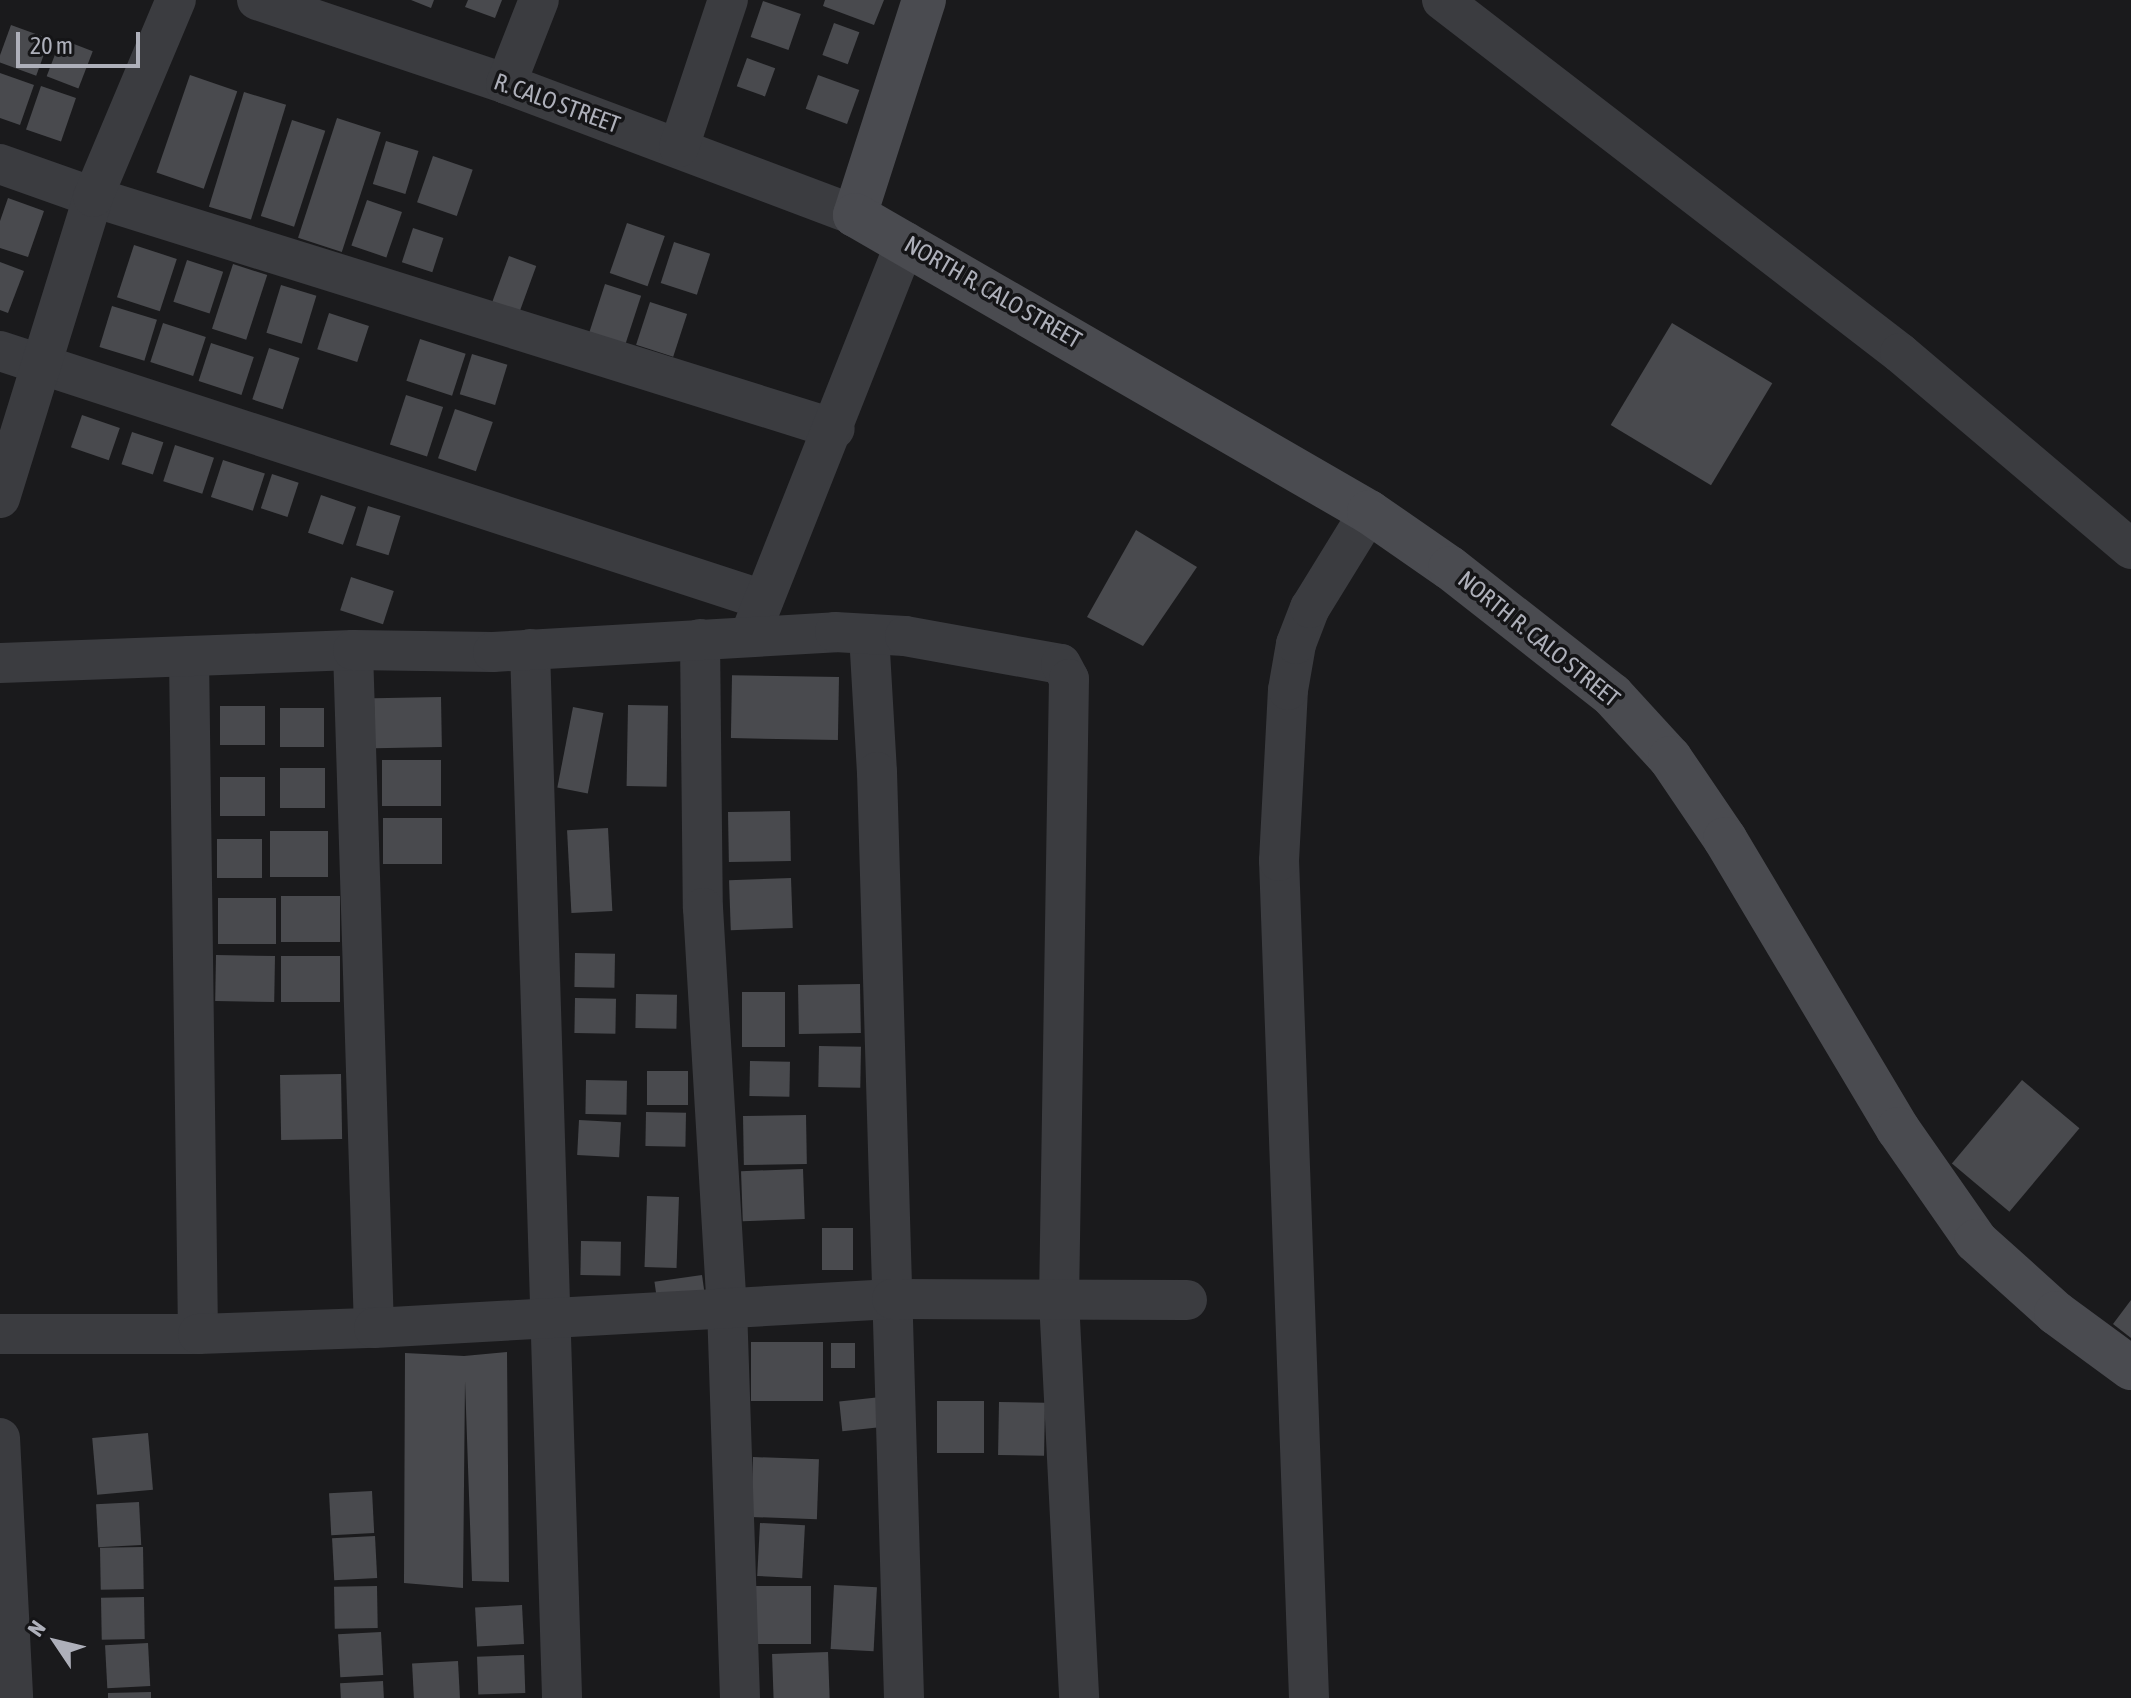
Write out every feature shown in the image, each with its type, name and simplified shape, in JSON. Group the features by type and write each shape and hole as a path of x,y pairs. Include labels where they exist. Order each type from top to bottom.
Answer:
{"main road":[{"path":"855,215 924,0"},
{"name":"NORTH R. CALO STREET","path":"855,215 1369,512 1450,568 1612,695 1670,758 1725,839 1927,1175 1976,1241 2056,1313 2131,1368"}],"street":[{"path":"0,498 93,197 176,0"},
{"name":"R. CALO STREET","path":"257,0 355,16 506,84 855,215"},
{"path":"506,84 539,0"},
{"path":"679,147 728,0"},
{"path":"1442,0 1900,353 2131,549"},
{"path":"0,164 93,197 835,429"},
{"path":"0,663 353,650 411,653 530,649 700,639 757,618 835,429 906,242"},
{"path":"0,351 757,618 905,636 1061,664 1067,674 1059,1300 1079,1698"},
{"path":"1309,1698 1279,861 1288,690 1296,644 1310,608 1369,512"},
{"path":"869,634 877,772 904,1698"},
{"path":"700,639 703,908 727,1307 740,1698"},
{"path":"530,649 562,1698"},
{"path":"353,650 374,1328"},
{"path":"189,656 198,1334"},
{"path":"0,1334 198,1334 374,1328 892,1299 1187,1300"},
{"path":"0,1438 13,1698"}],"building":[{"path":"411,0 434,0 431,8"},
{"path":"468,0 502,0 495,18 465,7"},
{"path":"825,0 884,0 874,25 823,6"},
{"path":"763,1 801,14 788,50 751,37"},
{"path":"834,23 859,32 848,64 822,55"},
{"path":"11,25 50,39 36,76 0,62"},
{"path":"61,39 93,51 78,89 47,76"},
{"path":"747,58 775,68 765,96 737,86"},
{"path":"0,73 34,85 20,125 0,118"},
{"path":"190,75 237,91 204,189 156,172"},
{"path":"818,75 859,90 847,124 806,109"},
{"path":"41,86 76,98 61,142 26,129"},
{"path":"244,92 286,105 251,220 209,207"},
{"path":"337,118 381,132 342,252 298,238"},
{"path":"292,120 325,131 294,227 261,216"},
{"path":"386,141 419,151 405,194 373,184"},
{"path":"433,156 473,170 457,216 417,202"},
{"path":"8,198 44,211 28,257 0,248 0,221"},
{"path":"367,200 402,212 386,257 351,245"},
{"path":"627,223 665,236 648,286 610,273"},
{"path":"413,228 443,238 432,272 402,262"},
{"path":"674,242 710,254 697,295 661,283"},
{"path":"134,245 177,259 160,311 117,297"},
{"path":"509,256 536,266 519,313 492,303"},
{"path":"187,260 223,272 210,314 173,302"},
{"path":"0,262 24,271 8,313 0,310"},
{"path":"233,264 267,275 246,340 212,329"},
{"path":"605,284 641,296 624,349 588,337"},
{"path":"281,285 316,296 302,344 266,333"},
{"path":"650,302 687,314 673,357 636,345"},
{"path":"112,306 157,320 144,361 99,347"},
{"path":"329,313 369,326 357,362 317,349"},
{"path":"163,323 206,337 193,376 150,362"},
{"path":"1672,323 1772,383 1711,485 1611,425"},
{"path":"420,339 466,354 452,396 406,381"},
{"path":"211,343 254,357 241,395 199,381"},
{"path":"269,348 299,358 283,409 252,399"},
{"path":"472,354 507,365 495,405 460,394"},
{"path":"406,395 443,407 427,457 390,444"},
{"path":"455,409 493,422 476,471 438,458"},
{"path":"82,415 120,428 109,460 71,447"},
{"path":"132,432 163,442 153,475 121,464"},
{"path":"175,445 214,458 202,494 163,481"},
{"path":"223,460 265,474 253,511 211,497"},
{"path":"272,474 299,483 288,517 261,508"},
{"path":"321,495 356,507 343,545 308,533"},
{"path":"368,506 401,516 389,555 356,545"},
{"path":"1136,530 1197,567 1143,646 1087,617"},
{"path":"351,577 394,591 383,624 340,610"},
{"path":"732,675 839,677 838,740 731,738"},
{"path":"441,697 442,747 375,748 374,698"},
{"path":"628,705 668,706 667,787 627,786"},
{"path":"220,706 265,706 265,745 220,745"},
{"path":"573,707 603,713 588,793 557,787"},
{"path":"280,708 324,708 324,747 280,747"},
{"path":"382,760 441,760 441,806 382,806"},
{"path":"280,768 325,768 325,808 280,808"},
{"path":"220,777 265,777 265,816 220,816"},
{"path":"790,811 791,861 729,862 728,812"},
{"path":"383,818 442,818 442,864 383,864"},
{"path":"608,828 612,911 571,913 567,830"},
{"path":"270,831 328,831 328,877 270,877"},
{"path":"217,839 262,839 262,878 217,878"},
{"path":"791,878 793,928 731,930 729,880"},
{"path":"281,896 340,896 340,942 281,942"},
{"path":"218,898 276,898 276,944 218,944"},
{"path":"575,953 615,954 614,988 574,987"},
{"path":"216,955 275,956 274,1002 215,1001"},
{"path":"281,956 340,956 340,1002 281,1002"},
{"path":"860,984 861,1033 799,1034 798,985"},
{"path":"742,992 785,992 785,1047 742,1047"},
{"path":"636,994 677,995 676,1029 635,1028"},
{"path":"575,998 616,999 615,1034 574,1033"},
{"path":"819,1046 861,1047 860,1088 818,1087"},
{"path":"750,1061 790,1062 789,1097 749,1096"},
{"path":"647,1071 688,1071 688,1105 647,1105"},
{"path":"341,1074 342,1139 281,1140 280,1075"},
{"path":"586,1080 627,1081 626,1115 585,1114"},
{"path":"2022,1080 2079,1128 2009,1212 1952,1163"},
{"path":"646,1112 686,1113 685,1147 645,1146"},
{"path":"806,1115 807,1164 744,1165 743,1116"},
{"path":"579,1120 621,1122 619,1157 577,1155"},
{"path":"803,1169 805,1219 743,1221 741,1171"},
{"path":"647,1196 679,1197 677,1268 645,1267"},
{"path":"822,1228 853,1228 853,1270 822,1270"},
{"path":"581,1241 621,1242 620,1276 580,1275"},
{"path":"702,1275 705,1297 658,1303 654,1282"},
{"path":"2131,1300 2131,1338 2113,1324"},
{"path":"751,1342 823,1342 823,1401 751,1401"},
{"path":"831,1343 855,1343 855,1368 831,1368"},
{"path":"507,1352 509,1582 472,1581 465,1381 463,1588 404,1583 405,1353 464,1356"},
{"path":"881,1397 884,1427 842,1431 839,1401"},
{"path":"937,1401 984,1401 984,1453 937,1453"},
{"path":"999,1402 1045,1403 1044,1456 998,1455"},
{"path":"148,1433 153,1490 97,1495 92,1438"},
{"path":"753,1457 819,1459 817,1519 751,1517"},
{"path":"372,1491 374,1533 331,1535 329,1493"},
{"path":"139,1502 141,1545 98,1547 96,1504"},
{"path":"760,1523 805,1525 802,1578 757,1576"},
{"path":"375,1536 377,1578 334,1580 332,1538"},
{"path":"143,1547 144,1589 101,1590 100,1548"},
{"path":"834,1585 877,1587 874,1651 831,1649"},
{"path":"377,1586 378,1628 335,1629 334,1587"},
{"path":"753,1586 811,1586 811,1644 753,1644"},
{"path":"144,1597 145,1639 102,1640 101,1598"},
{"path":"522,1605 524,1644 477,1646 475,1607"},
{"path":"381,1632 383,1675 340,1677 338,1634"},
{"path":"148,1643 150,1686 107,1688 105,1645"},
{"path":"828,1652 830,1698 774,1698 772,1654"},
{"path":"524,1655 525,1693 478,1695 477,1657"},
{"path":"458,1661 460,1698 414,1698 412,1663"},
{"path":"383,1681 384,1698 341,1698 340,1683"},
{"path":"151,1692 151,1698 108,1698 108,1693"}]}
